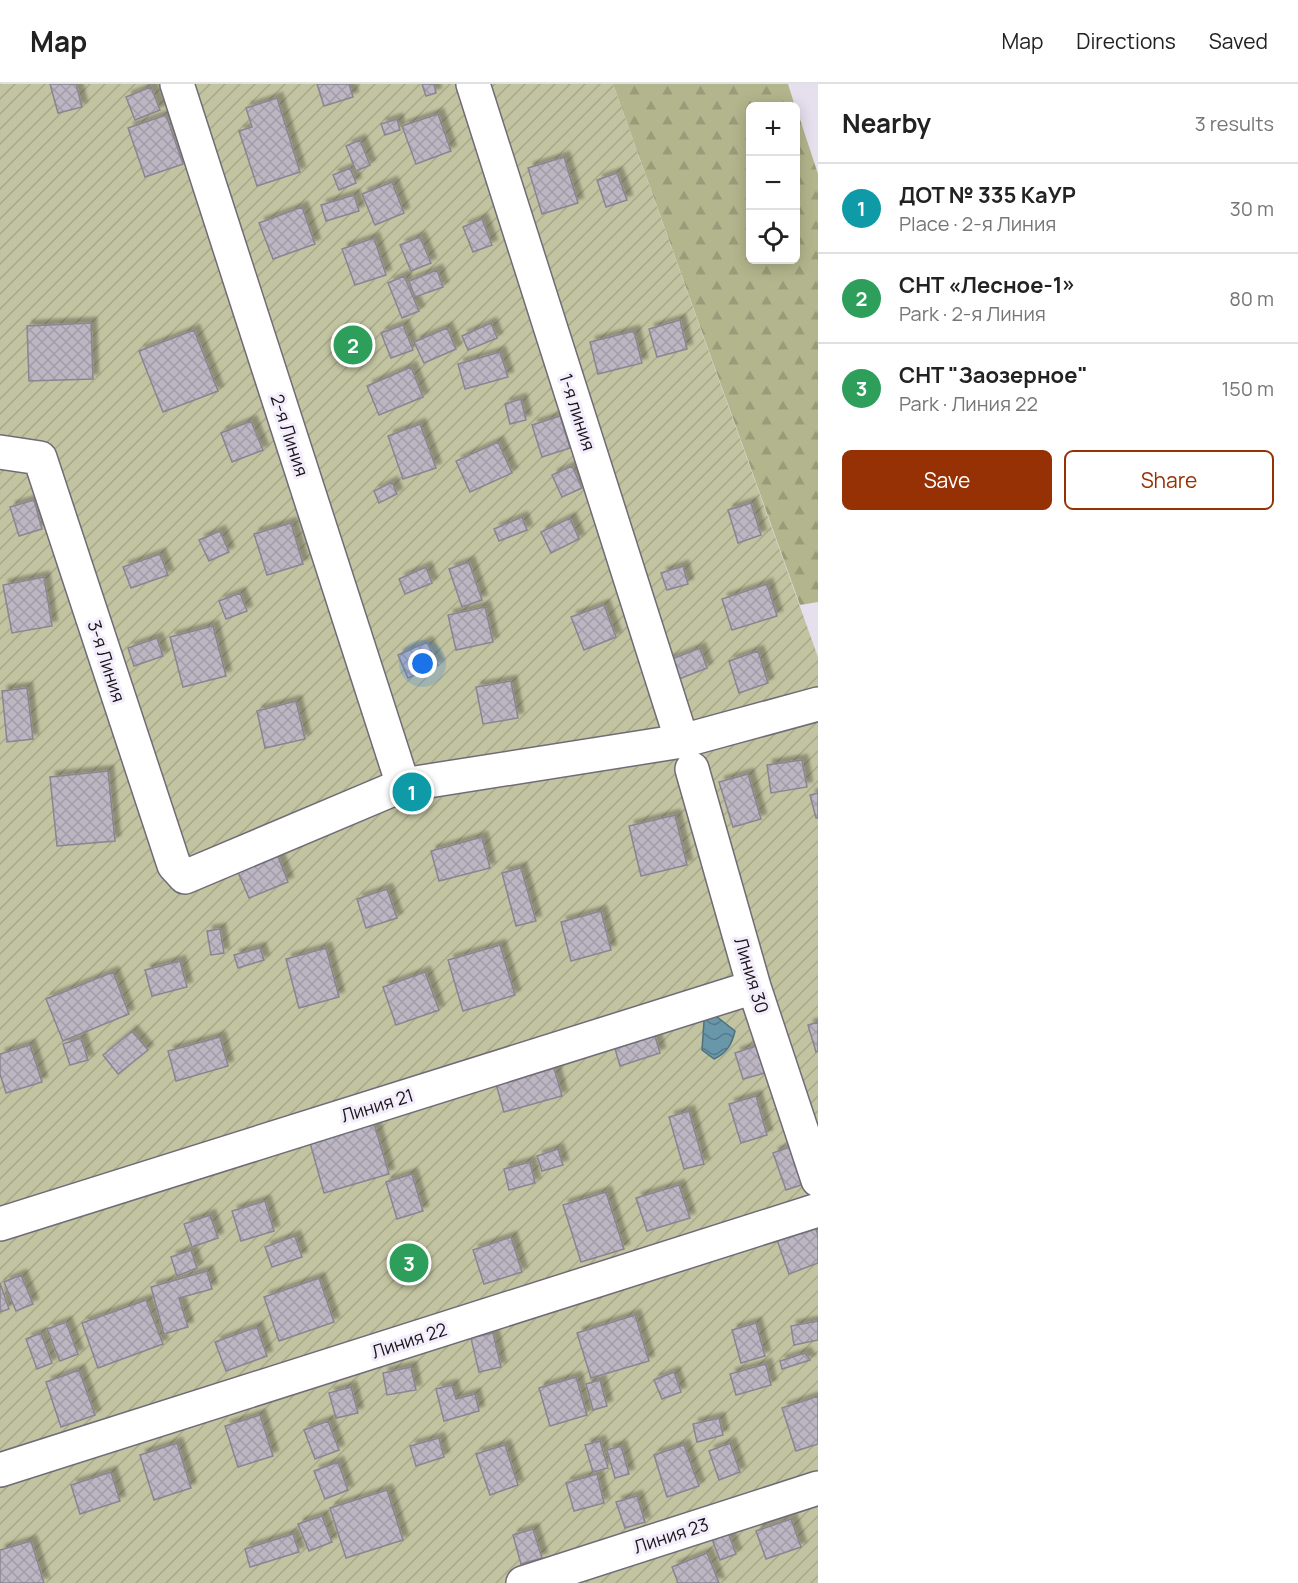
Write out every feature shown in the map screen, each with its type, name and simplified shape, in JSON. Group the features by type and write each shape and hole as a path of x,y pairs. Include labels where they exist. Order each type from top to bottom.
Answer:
{"street":[{"name":"2-я Линия","path":"177,84 403,785"},
{"name":"1-я линия","path":"473,84 687,755"},
{"name":"3-я Линия","path":"0,452 40,458 174,865 184,877 403,785"},
{"path":"403,785 687,755 818,704"},
{"name":"Линия 30","path":"687,755 754,987 818,1180"},
{"name":"Линия 21","path":"0,1224 754,987"},
{"name":"Линия 22","path":"0,1470 818,1210"},
{"name":"Линия 23","path":"523,1583 818,1488"}],"green space":[{"path":"0,84 613,84 818,657 818,1583 0,1583"},
{"path":"613,84 788,84 794,102 746,102 746,264 800,264 800,119 818,174 818,602 800,605"}],"water":[{"path":"712,1013 735,1031 728,1048 714,1059 702,1050 704,1021"}],"building":[{"path":"50,84 76,84 82,107 58,113"},
{"path":"317,84 349,84 353,97 324,106"},
{"path":"422,84 434,84 436,93 426,96"},
{"path":"151,87 160,110 135,120 126,97"},
{"path":"277,98 300,172 257,186 239,131 252,127 246,108"},
{"path":"438,114 451,151 416,164 402,126"},
{"path":"166,115 183,164 145,177 128,128"},
{"path":"397,119 400,130 385,135 381,124"},
{"path":"360,140 370,165 356,171 346,146"},
{"path":"564,157 578,203 542,214 528,168"},
{"path":"350,168 356,183 339,190 333,175"},
{"path":"617,173 627,200 606,207 597,180"},
{"path":"392,182 404,213 375,225 362,194"},
{"path":"354,195 359,211 326,221 321,205"},
{"path":"302,207 315,244 273,259 259,223"},
{"path":"482,219 492,245 473,252 463,227"},
{"path":"420,237 431,263 411,271 400,245"},
{"path":"374,238 386,275 355,285 342,249"},
{"path":"437,270 443,287 415,297 409,281"},
{"path":"404,276 419,311 402,318 388,283"},
{"path":"680,320 687,349 657,357 649,329"},
{"path":"91,323 93,379 29,381 27,326"},
{"path":"491,323 497,338 468,350 462,336"},
{"path":"403,325 413,350 391,358 381,333"},
{"path":"447,328 456,349 424,363 414,342"},
{"path":"194,330 218,391 163,412 139,351"},
{"path":"634,331 642,363 598,374 590,342"},
{"path":"500,352 508,377 465,389 458,364"},
{"path":"411,367 423,397 379,415 367,386"},
{"path":"521,399 526,420 510,424 505,404"},
{"path":"560,416 570,448 542,457 532,425"},
{"path":"251,421 263,450 232,462 221,433"},
{"path":"420,424 436,468 403,479 388,436"},
{"path":"498,442 512,473 470,492 456,461"},
{"path":"572,466 582,488 562,497 552,475"},
{"path":"392,482 397,494 379,503 374,491"},
{"path":"34,500 42,529 19,536 10,507"},
{"path":"751,503 761,535 738,543 728,510"},
{"path":"522,517 527,530 499,541 494,529"},
{"path":"570,518 579,539 551,553 541,532"},
{"path":"291,523 303,564 267,575 254,534"},
{"path":"220,531 229,552 209,561 199,540"},
{"path":"160,554 168,575 131,588 123,567"},
{"path":"469,562 482,600 462,607 449,569"},
{"path":"683,566 688,584 667,590 661,573"},
{"path":"426,567 432,583 405,594 399,579"},
{"path":"44,577 52,626 12,633 3,585"},
{"path":"767,584 777,616 732,630 722,599"},
{"path":"240,593 247,611 226,619 219,601"},
{"path":"604,605 616,637 584,650 571,617"},
{"path":"485,607 493,642 456,650 448,615"},
{"path":"213,626 226,676 183,687 170,637"},
{"path":"157,638 163,656 134,666 128,648"},
{"path":"427,642 438,665 408,678 398,655"},
{"path":"700,648 707,668 674,681 667,661"},
{"path":"758,651 768,683 739,693 729,661"},
{"path":"511,681 518,718 483,724 476,687"},
{"path":"27,688 33,739 7,742 2,691"},
{"path":"296,701 305,739 265,748 257,711"},
{"path":"802,760 807,787 771,793 767,765"},
{"path":"108,771 115,841 57,846 50,777"},
{"path":"748,774 761,819 733,827 719,782"},
{"path":"818,793 818,818 816,818 810,795"},
{"path":"675,815 687,865 641,876 629,826"},
{"path":"482,837 490,868 439,881 431,851"},
{"path":"277,854 288,882 249,898 237,870"},
{"path":"521,868 536,921 516,926 502,873"},
{"path":"387,889 397,918 366,928 357,899"},
{"path":"601,911 611,950 571,961 561,922"},
{"path":"220,929 224,953 211,955 207,931"},
{"path":"500,945 515,995 463,1011 448,960"},
{"path":"260,948 264,960 238,968 234,955"},
{"path":"326,948 339,997 299,1008 286,959"},
{"path":"180,961 187,987 152,996 145,970"},
{"path":"113,972 129,1014 63,1041 46,999"},
{"path":"425,972 439,1010 396,1025 383,987"},
{"path":"818,1022 818,1051 816,1052 808,1025"},
{"path":"652,1026 660,1053 620,1066 612,1038"},
{"path":"132,1031 148,1050 118,1074 103,1055"},
{"path":"220,1037 228,1066 176,1081 168,1051"},
{"path":"81,1038 88,1060 70,1065 63,1044"},
{"path":"30,1045 42,1082 6,1093 0,1074 0,1054"},
{"path":"756,1046 765,1073 743,1079 735,1053"},
{"path":"552,1061 562,1096 504,1112 494,1077"},
{"path":"756,1096 767,1135 741,1143 729,1104"},
{"path":"689,1111 704,1164 684,1169 669,1117"},
{"path":"373,1120 389,1174 324,1193 309,1139"},
{"path":"795,1145 807,1183 786,1190 773,1153"},
{"path":"558,1149 563,1165 542,1171 537,1156"},
{"path":"530,1162 535,1183 509,1190 504,1169"},
{"path":"412,1174 423,1211 397,1219 386,1182"},
{"path":"679,1185 690,1218 647,1231 636,1198"},
{"path":"606,1192 624,1249 581,1262 563,1205"},
{"path":"265,1201 274,1231 241,1241 232,1211"},
{"path":"210,1215 218,1238 192,1247 184,1224"},
{"path":"814,1224 818,1235 818,1263 789,1274 776,1237"},
{"path":"295,1236 302,1257 272,1267 265,1247"},
{"path":"511,1237 522,1272 484,1284 473,1250"},
{"path":"191,1250 197,1268 177,1276 171,1257"},
{"path":"207,1271 212,1289 179,1298 188,1327 164,1334 151,1287"},
{"path":"21,1275 33,1304 16,1311 4,1282"},
{"path":"319,1278 334,1322 279,1341 264,1297"},
{"path":"0,1283 9,1309 0,1312"},
{"path":"146,1300 163,1344 98,1368 82,1323"},
{"path":"635,1315 649,1361 591,1378 577,1333"},
{"path":"818,1321 818,1340 794,1345 791,1326"},
{"path":"66,1322 78,1354 60,1361 47,1329"},
{"path":"756,1323 765,1356 741,1363 732,1330"},
{"path":"257,1327 267,1356 226,1371 215,1342"},
{"path":"41,1333 52,1363 37,1369 26,1339"},
{"path":"493,1333 501,1367 479,1372 471,1338"},
{"path":"805,1353 810,1360 782,1369 780,1361"},
{"path":"766,1364 771,1385 736,1395 730,1374"},
{"path":"411,1367 416,1390 387,1395 383,1373"},
{"path":"79,1370 95,1415 61,1427 46,1382"},
{"path":"674,1372 681,1392 662,1399 654,1380"},
{"path":"576,1377 587,1415 550,1426 539,1388"},
{"path":"600,1380 607,1406 593,1410 586,1384"},
{"path":"452,1385 456,1399 475,1394 479,1411 444,1421 436,1389"},
{"path":"351,1387 358,1413 336,1418 329,1393"},
{"path":"818,1396 818,1444 796,1451 782,1408"},
{"path":"260,1415 273,1456 238,1467 225,1426"},
{"path":"719,1418 723,1435 697,1442 693,1424"},
{"path":"328,1421 339,1450 315,1459 304,1430"},
{"path":"439,1438 444,1457 416,1466 410,1446"},
{"path":"600,1441 608,1468 593,1472 585,1445"},
{"path":"177,1443 191,1488 154,1500 140,1455"},
{"path":"730,1443 740,1472 719,1480 709,1451"},
{"path":"505,1445 518,1485 490,1495 476,1454"},
{"path":"684,1445 699,1486 667,1497 654,1455"},
{"path":"621,1446 629,1474 615,1478 607,1450"},
{"path":"338,1462 348,1490 325,1499 314,1471"},
{"path":"111,1472 120,1501 80,1514 71,1485"},
{"path":"597,1474 604,1503 574,1511 566,1483"},
{"path":"387,1490 403,1540 346,1558 330,1508"},
{"path":"637,1496 645,1522 625,1528 616,1502"},
{"path":"322,1516 332,1542 309,1551 298,1524"},
{"path":"791,1519 801,1547 766,1559 756,1531"},
{"path":"726,1527 736,1554 720,1560 710,1534"},
{"path":"533,1529 542,1558 521,1564 513,1535"},
{"path":"293,1534 299,1552 250,1567 245,1549"},
{"path":"31,1541 44,1583 0,1583 0,1550"},
{"path":"707,1553 719,1583 678,1583 672,1567"}],"place":[{"name":"СНТ «Лесное-1»","path":"353,345"},
{"name":"ДОТ № 335 КаУР","path":"412,792"},
{"name":"СНТ \"Заозерное\"","path":"409,1263"}]}
